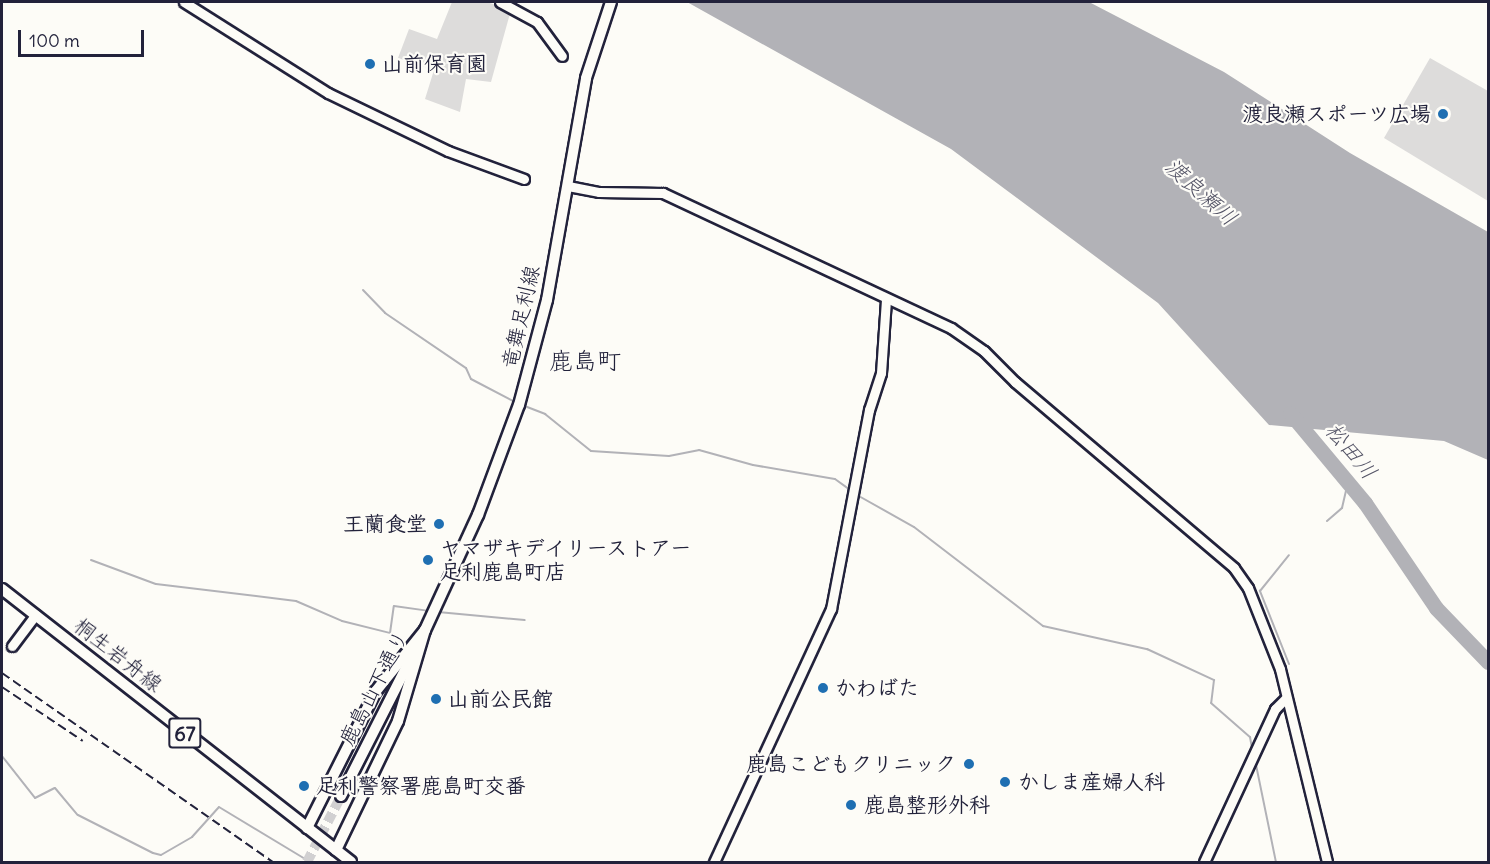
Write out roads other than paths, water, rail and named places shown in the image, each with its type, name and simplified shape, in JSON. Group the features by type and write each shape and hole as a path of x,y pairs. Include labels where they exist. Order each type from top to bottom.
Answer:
{"main road":[{"name":"竜舞足利線","path":"336,850 398,721 425,630 478,515 519,405 547,300 586,78 601,24 611,2"},
{"name":"桐生岩舟線","path":"2,589 351,862"},
{"name":"竜舞足利線","path":"307,828 376,691 425,630"},
{"name":"鹿島山下通り","path":"341,796 425,630"}],"street":[{"path":"184,2 328,93 448,151 524,179"},
{"path":"500,2 537,22 562,56"},
{"path":"568,186 599,192 663,193 951,328 975,344 1234,568 1248,588 1275,652 1327,862"},
{"path":"714,862 831,609 869,410 881,373 886,299"},
{"path":"12,646 35,615"},
{"path":"1204,862 1275,709 1286,698"}],"water":[{"name":"渡良瀬川","path":"687,2 1089,2 1224,72 1350,153 1488,232 1488,460 1444,441 1269,425 1158,303 951,149"}],"waterway":[{"path":"363,290 385,313 466,368 471,379 517,403"},
{"path":"522,405 545,414 591,451 669,456 699,450 753,465 835,479 850,490"},
{"name":"松田川","path":"1290,413 1365,503 1436,608 1488,662"},
{"path":"1327,521 1342,508 1348,483"},
{"path":"857,495 914,527 1043,626 1147,649 1214,680 1211,703 1250,737 1252,748"},
{"path":"1289,555 1260,591 1289,664"},
{"path":"91,560 156,584 296,601 342,621 390,633 394,606 429,611"},
{"path":"438,612 525,620"},
{"path":"2,756 35,798 55,788 78,815 153,853 161,855 192,837 219,807 310,862"},
{"path":"1255,760 1276,862"}],"tunnel":[{"path":"307,862 341,796"}],"railway":[{"path":"2,673 273,862"},
{"path":"2,687 83,741"}],"place":[{"name":"山前保育園","path":"370,64"},
{"name":"渡良瀬スポーツ広場","path":"1443,114"},
{"name":"王蘭食堂","path":"439,524"},
{"name":"ヤマザキデイリーストアー 足利鹿島町店","path":"428,560"},
{"name":"かわばた","path":"823,688"},
{"name":"山前公民館","path":"436,699"},
{"name":"鹿島こどもクリニック","path":"969,764"},
{"name":"かしま産婦人科","path":"1005,782"},
{"name":"足利警察署鹿島町交番","path":"304,786"},
{"name":"鹿島整形外科","path":"851,805"}],"district":[{"name":"鹿島町","path":"585,361"}]}
